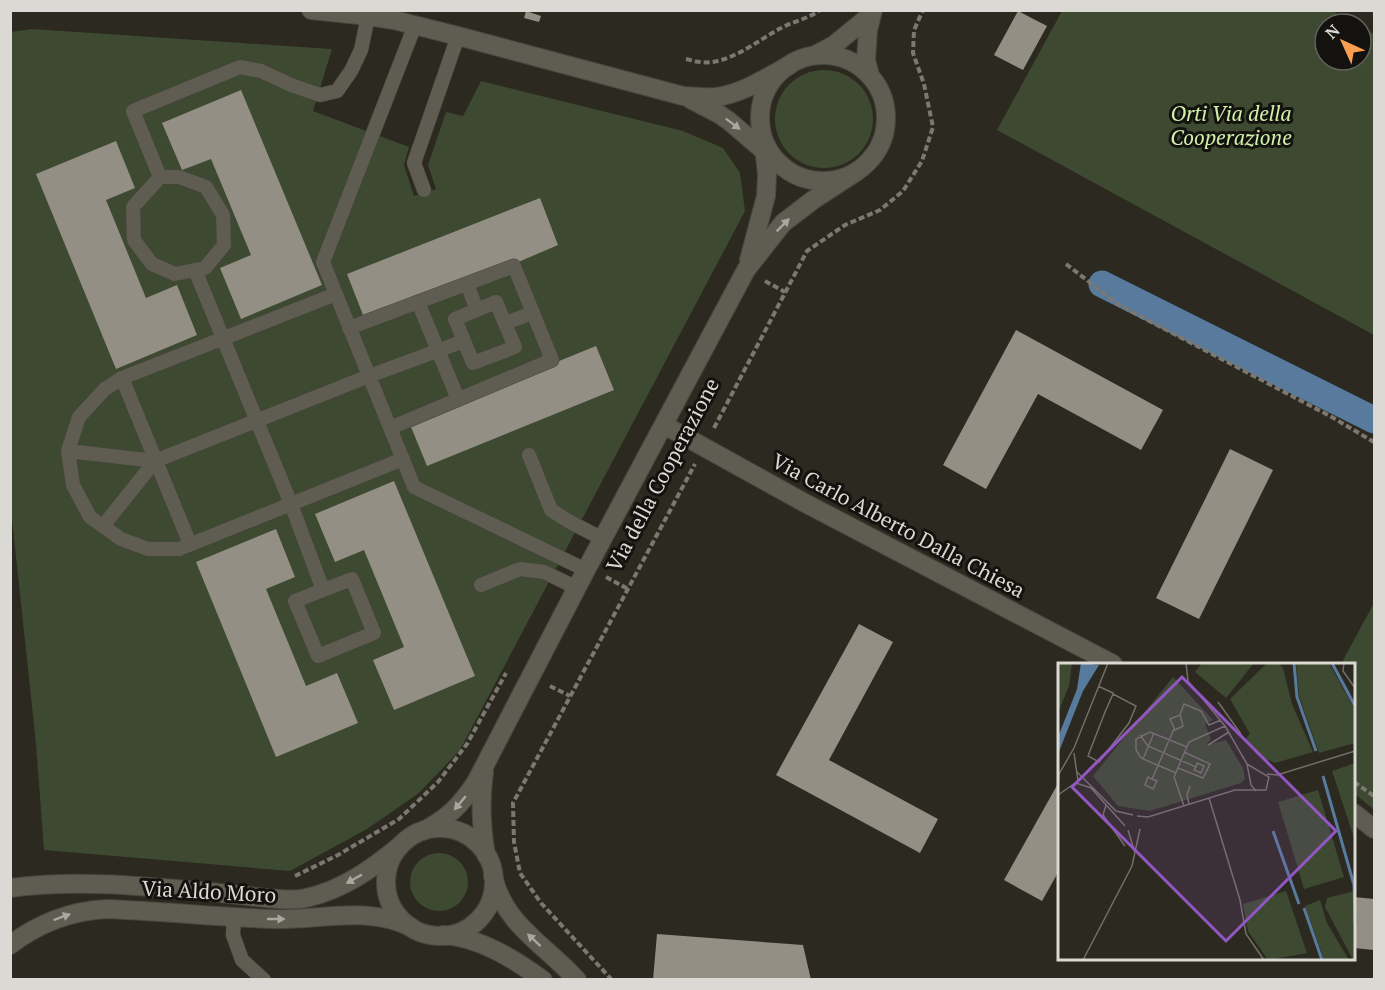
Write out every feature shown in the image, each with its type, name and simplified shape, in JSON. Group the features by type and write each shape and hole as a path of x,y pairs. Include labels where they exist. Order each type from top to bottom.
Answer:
{"street":[{"path":"311,10 377,15 683,96 729,121 783,167 801,177 819,181 840,179 856,172 868,163 883,139 886,125 884,100 876,83 860,67 830,56 805,58 751,85 718,97 683,96"},
{"path":"812,57 834,45 873,12"},
{"path":"870,76 866,60 873,12"},
{"path":"783,167 768,148 762,132 761,111 767,91 777,76 790,65"},
{"name":"Via della Cooperazione","path":"746,270 766,196 767,175 762,132"},
{"name":"Via della Cooperazione","path":"423,831 454,810 486,765 586,570 746,270 783,223 856,172"},
{"name":"Via Carlo Alberto Dalla Chiesa","path":"664,425 803,502 1111,663"},
{"name":"Via della Cooperazione","path":"486,765 481,814 486,855"},
{"path":"1355,815 1374,829"},
{"path":"543,980 514,961 476,942 454,936 425,934 402,920 394,911 386,884 390,861 401,845 412,836 431,828 458,831 475,841 491,865 499,895 511,916 577,980"},
{"name":"Via Aldo Moro","path":"10,888 51,884 112,884 304,899 320,895 350,881 401,845"},
{"path":"443,935 462,931 480,917 492,895 493,876"},
{"name":"Via Aldo Moro","path":"10,945 51,921 81,911 106,909 272,919 372,915 392,919 411,927"}],"lane":[{"path":"160,177 133,111 240,67 261,71 320,95 337,91 351,71 377,15"},
{"path":"415,25 323,262 414,487 586,570"},
{"path":"424,190 414,163 458,36"},
{"path":"160,177 179,177 206,188 223,215 224,245 205,268 175,274 152,264 134,240 133,207 160,177"},
{"path":"349,328 514,266 552,360 500,367 473,363 455,319 477,309 496,302 515,347 500,367 458,399 390,428"},
{"path":"195,270 291,504 323,590"},
{"path":"467,284 477,309"},
{"path":"336,294 122,378 105,389 79,417 68,451 73,485 90,517 121,539 148,549 179,549 403,459"},
{"path":"418,302 458,399"},
{"path":"505,323 533,313"},
{"path":"68,451 155,460 464,341"},
{"path":"122,378 190,544"},
{"path":"528,454 551,510 603,539"},
{"path":"103,526 155,460"},
{"path":"481,585 520,569 544,572 577,588"},
{"path":"352,579 374,633 318,656 295,601 323,590 352,579"},
{"path":"234,916 233,935 243,960 264,980"}],"path":[{"path":"686,58 710,62 733,56 782,27 820,10"},
{"name":"Via della Cooperazione","path":"612,980 541,903 520,873 514,842 513,803 807,250 845,225 880,210 903,191 922,161 933,127 924,84 913,53 914,30 924,10"},
{"path":"1066,264 1119,305 1330,416 1374,442"},
{"path":"1355,783 1374,796"}],"green space":[{"name":"Orti Via della Cooperazione","path":"1062,11 1334,12 1313,12 1313,72 1373,72 1374,34 1374,335 997,130"},
{"path":"33,29 332,49 313,111 409,147 404,165 414,196 436,189 428,165 446,112 463,116 481,81 683,131 723,148 740,173 745,211 460,750 419,793 367,829 290,871 44,850 36,744 10,501 10,32"},
{"path":"824,70 843,73 859,84 870,100 873,119 870,138 859,154 843,165 824,168 805,165 789,154 778,138 775,119 778,100 789,84 805,73"},
{"path":"1374,603 1374,810 1355,794 1355,663 1342,663"},
{"path":"439,853 450,855 463,866 468,882 466,893 455,906 439,911 428,909 415,898 410,882 412,871 423,858"}],"building":[{"path":"526,11 541,16 539,22 524,18"},
{"path":"1018,11 1047,26 1023,70 994,55"},
{"path":"241,90 322,285 241,319 220,268 251,255 211,159 182,170 162,123"},
{"path":"116,141 135,188 106,200 146,298 177,285 197,335 116,369 36,174"},
{"path":"540,198 558,245 467,284 365,320 347,274"},
{"path":"1016,330 1163,410 1141,450 1038,394 986,489 943,465"},
{"path":"596,346 614,390 427,466 409,422"},
{"path":"1230,449 1273,470 1199,619 1156,598"},
{"path":"394,481 475,676 394,710 373,660 404,647 364,550 335,562 315,514"},
{"path":"276,529 295,577 266,589 306,686 337,673 358,723 276,757 196,562"},
{"path":"859,624 893,642 829,760 938,819 920,853 776,775"},
{"path":"1058,784 1058,873 1042,901 1004,880"},
{"path":"1355,897 1374,899 1374,950 1355,948"},
{"path":"657,934 803,945 811,980 653,980"}],"waterway":[{"path":"1102,284 1374,420"}]}
